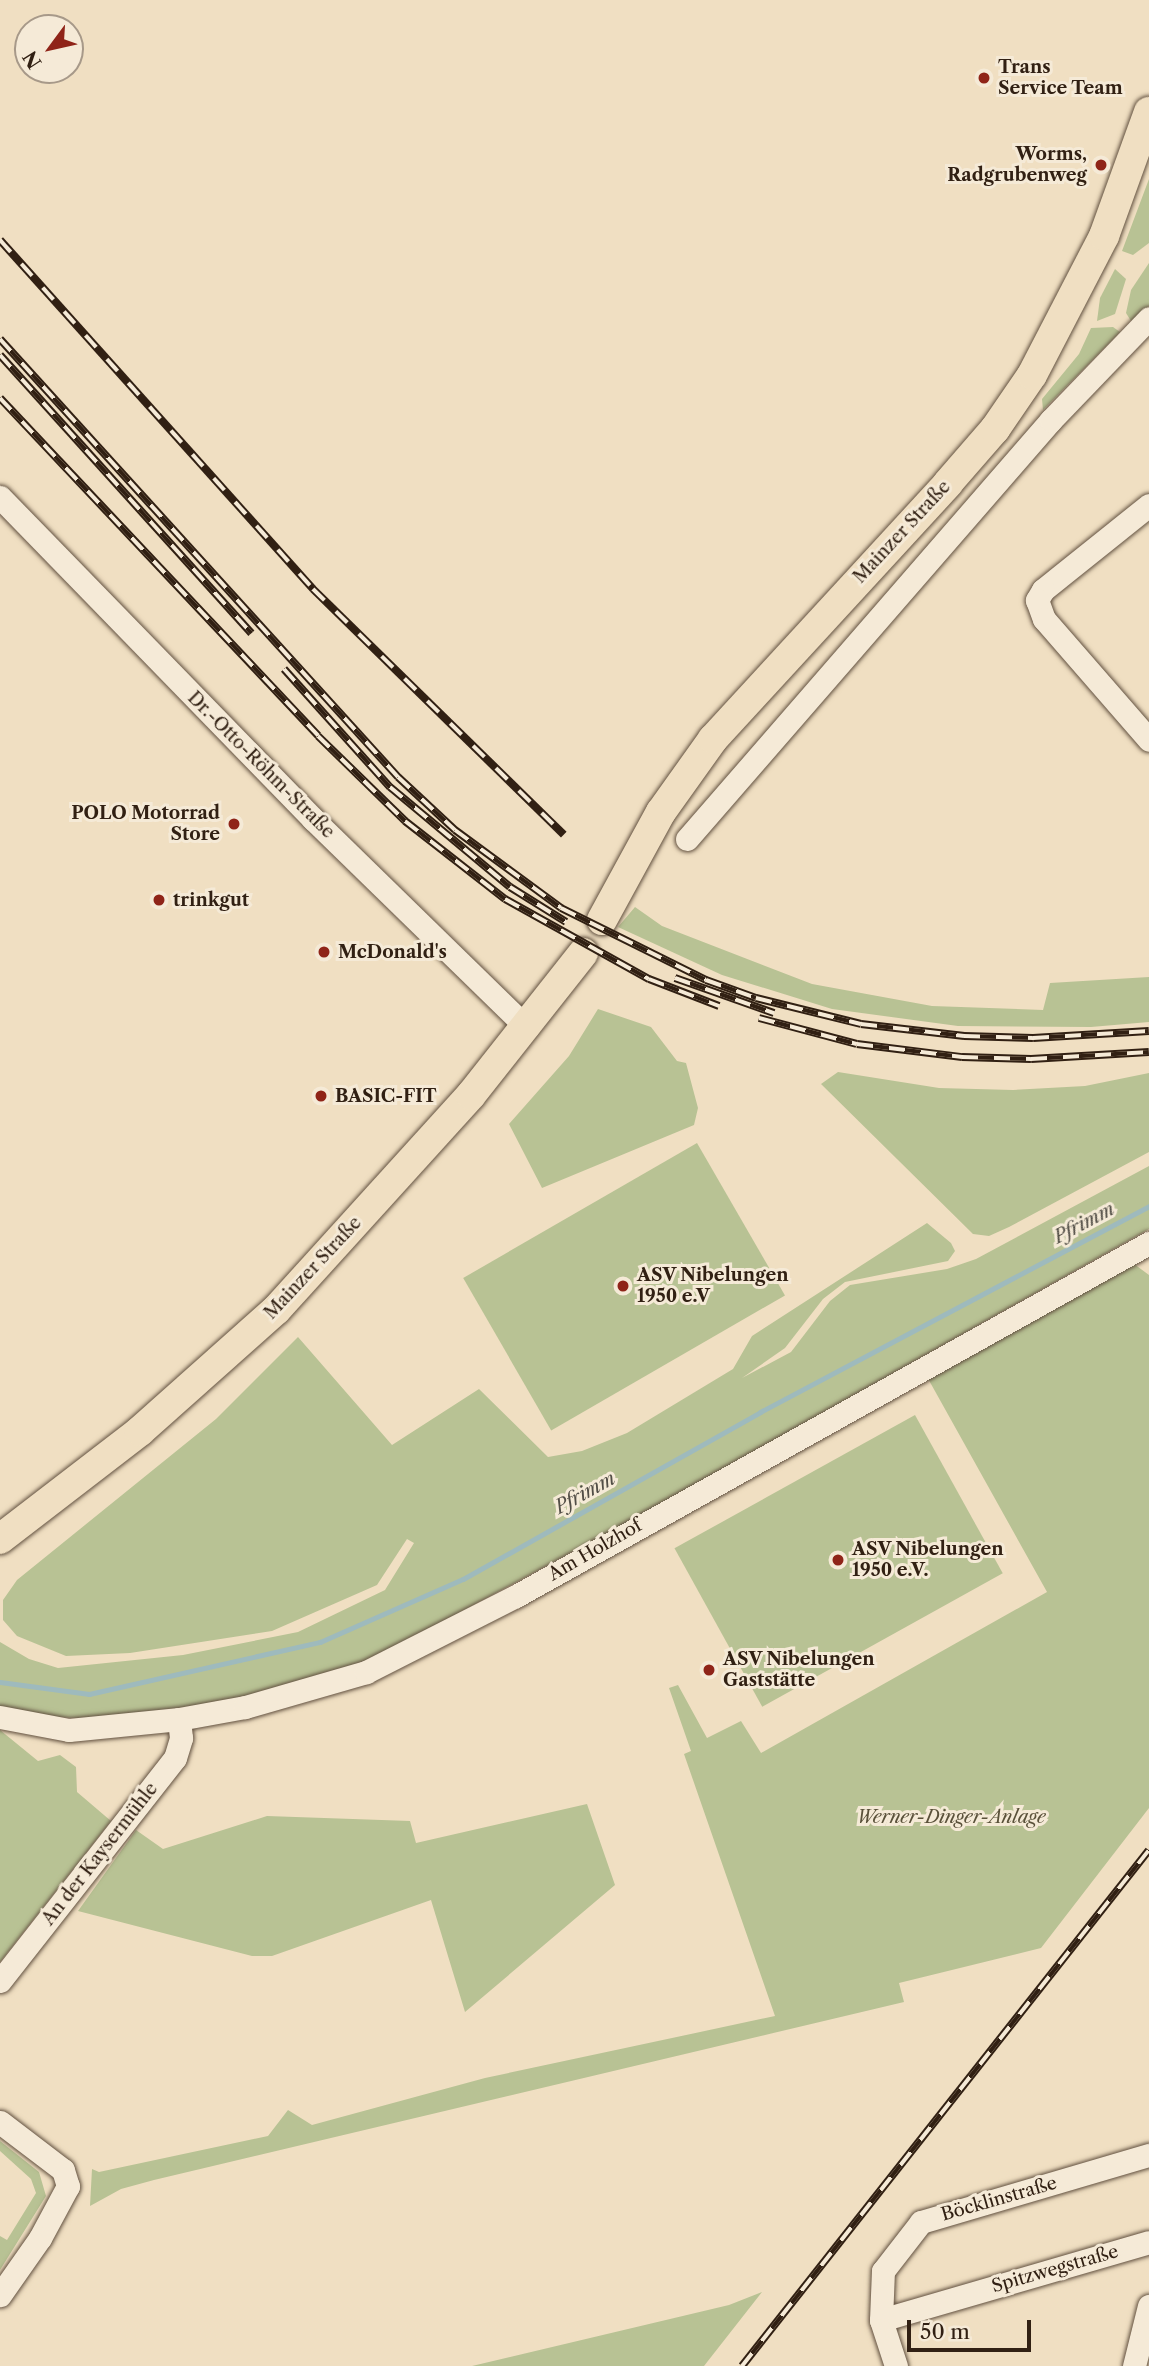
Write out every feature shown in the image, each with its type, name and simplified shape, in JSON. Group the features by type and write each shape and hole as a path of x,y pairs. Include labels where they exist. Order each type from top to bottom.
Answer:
{"main road":[{"name":"Mainzer Straße","path":"602,920 661,812 713,739 995,429 1032,374 1104,236 1149,112"},
{"name":"Mainzer Straße","path":"0,1539 140,1431 276,1310 527,1028 583,953"}],"street":[{"path":"687,839 1051,420 1149,318"},
{"name":"Dr.-Otto-Röhm-Straße","path":"0,497 313,819 527,1028"},
{"path":"1147,735 1044,619 1037,600 1043,590 1149,505"},
{"name":"Am Holzhof","path":"0,1717 69,1730 179,1719 246,1707 339,1682 408,1652 1149,1243"},
{"name":"An der Kaysermühle","path":"0,1981 175,1758 181,1738 179,1719"},
{"path":"0,2122 63,2170 68,2186 40,2238 0,2295"},
{"name":"Böcklinstraße","path":"896,2366 881,2320 883,2271 921,2222 1149,2155"},
{"name":"Spitzwegstraße","path":"881,2320 1149,2242"},
{"path":"1135,2366 1149,2306"}],"green space":[{"path":"1149,179 1149,243 1133,255 1122,251"},
{"path":"1149,263 1149,306 1131,321 1126,313 1131,290"},
{"path":"1115,269 1126,279 1115,314 1097,321 1100,298"},
{"path":"1113,327 1120,332 1043,410 1042,399 1079,354 1091,328"},
{"path":"635,907 662,926 812,984 932,1006 1043,1010 1050,983 1149,977 1149,1022 1091,1027 958,1026 832,1009 722,975 618,927"},
{"path":"598,1009 651,1027 677,1061 686,1063 698,1108 694,1125 542,1188 509,1124 569,1056"},
{"path":"838,1072 939,1088 1013,1090 1085,1086 1149,1073 1149,1152 1009,1227 989,1236 973,1234 821,1084"},
{"name":"ASV Nibelungen 1950 e.V","path":"697,1143 785,1295 551,1430 463,1278"},
{"path":"1149,1166 1149,1229 668,1500 407,1641 339,1673 244,1698 103,1719 30,1716 0,1707 0,1642 29,1659 58,1668 183,1655 298,1632 385,1590 414,1543 407,1539 377,1585 272,1631 130,1653 66,1656 17,1636 3,1620 3,1600 17,1580 216,1419 298,1337 392,1445 479,1389 548,1457 582,1451 627,1433 733,1369 752,1336 927,1223 951,1243 955,1251 948,1261 845,1282 823,1299 785,1348 742,1378 791,1352 830,1301 850,1285 947,1269 976,1259"},
{"name":"Werner-Dinger-Anlage","path":"1130,1261 1149,1275 1149,1808 1041,1948 899,1983 904,2002 154,2180 121,2189 90,2206 92,2169 99,2172 268,2136 288,2110 312,2125 485,2078 775,2016 684,1754 691,1751 669,1688 678,1685 707,1738 741,1721 761,1753 1047,1592 926,1375"},
{"name":"ASV Nibelungen 1950 e.V.","path":"915,1415 1003,1573 762,1707 674,1548"},
{"path":"0,1730 38,1761 60,1755 76,1767 77,1792 111,1821 0,1962"},
{"path":"587,1804 615,1885 465,2012 431,1900 272,1956 252,1956 78,1911 136,1830 163,1849 267,1816 410,1821 416,1843"},
{"path":"0,2141 39,2172 46,2196 0,2270 0,2236 7,2240 36,2193 31,2179 0,2151"},
{"path":"762,2292 704,2366 472,2366 729,2305"}],"waterway":[{"name":"Pfrimm","path":"0,1682 89,1694 320,1642 463,1579 760,1412 1149,1206"}],"railway":[{"path":"0,240 313,589 564,835"},
{"path":"0,339 398,777 455,830 561,908 706,980 756,998 861,1024 964,1036 1033,1038 1149,1031"},
{"path":"0,355 251,633"},
{"path":"0,398 318,736 405,821 505,899 649,979 719,1006"},
{"path":"284,669 390,787 510,887 566,922"},
{"path":"675,978 774,1013"},
{"path":"759,1018 857,1044 962,1057 1031,1059 1149,1052"},
{"path":"742,2366 1149,1850"}],"place":[{"name":"Trans Service Team","path":"984,78"},
{"name":"Worms, Radgrubenweg","path":"1101,165"},
{"name":"POLO Motorrad Store","path":"234,824"},
{"name":"trinkgut","path":"159,900"},
{"name":"McDonald's","path":"324,952"},
{"name":"BASIC-FIT","path":"321,1096"},
{"name":"ASV Nibelungen 1950 e.V","path":"623,1286"},
{"name":"ASV Nibelungen 1950 e.V.","path":"838,1560"},
{"name":"ASV Nibelungen Gaststätte","path":"709,1670"}]}
